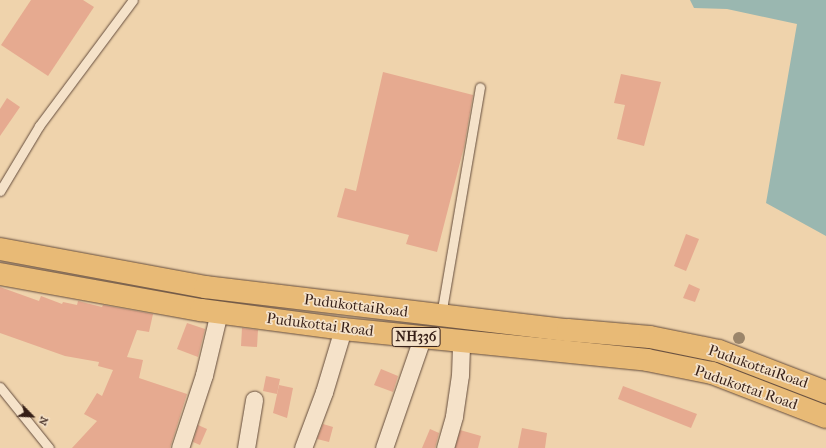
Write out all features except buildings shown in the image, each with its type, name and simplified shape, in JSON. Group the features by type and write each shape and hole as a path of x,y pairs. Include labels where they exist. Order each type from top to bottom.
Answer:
{"highway":[{"name":"PudukottaiRoad","path":"0,249 205,287 440,316 650,337 719,351 826,392"},
{"name":"Pudukottai Road","path":"0,274 219,312 343,329 647,360 712,374 826,417"}],"street":[{"path":"180,448 204,375 219,312"},
{"path":"303,448 324,392 343,329"},
{"path":"384,448 422,338"},
{"path":"445,448 457,395 461,342"},
{"path":"246,448 254,400"}],"lane":[{"path":"0,191 39,126 133,0"},
{"path":"440,316 480,88"},
{"path":"0,387 49,448"}],"water":[{"path":"690,0 826,0 826,236 766,203 797,24 727,9 694,8"}]}
